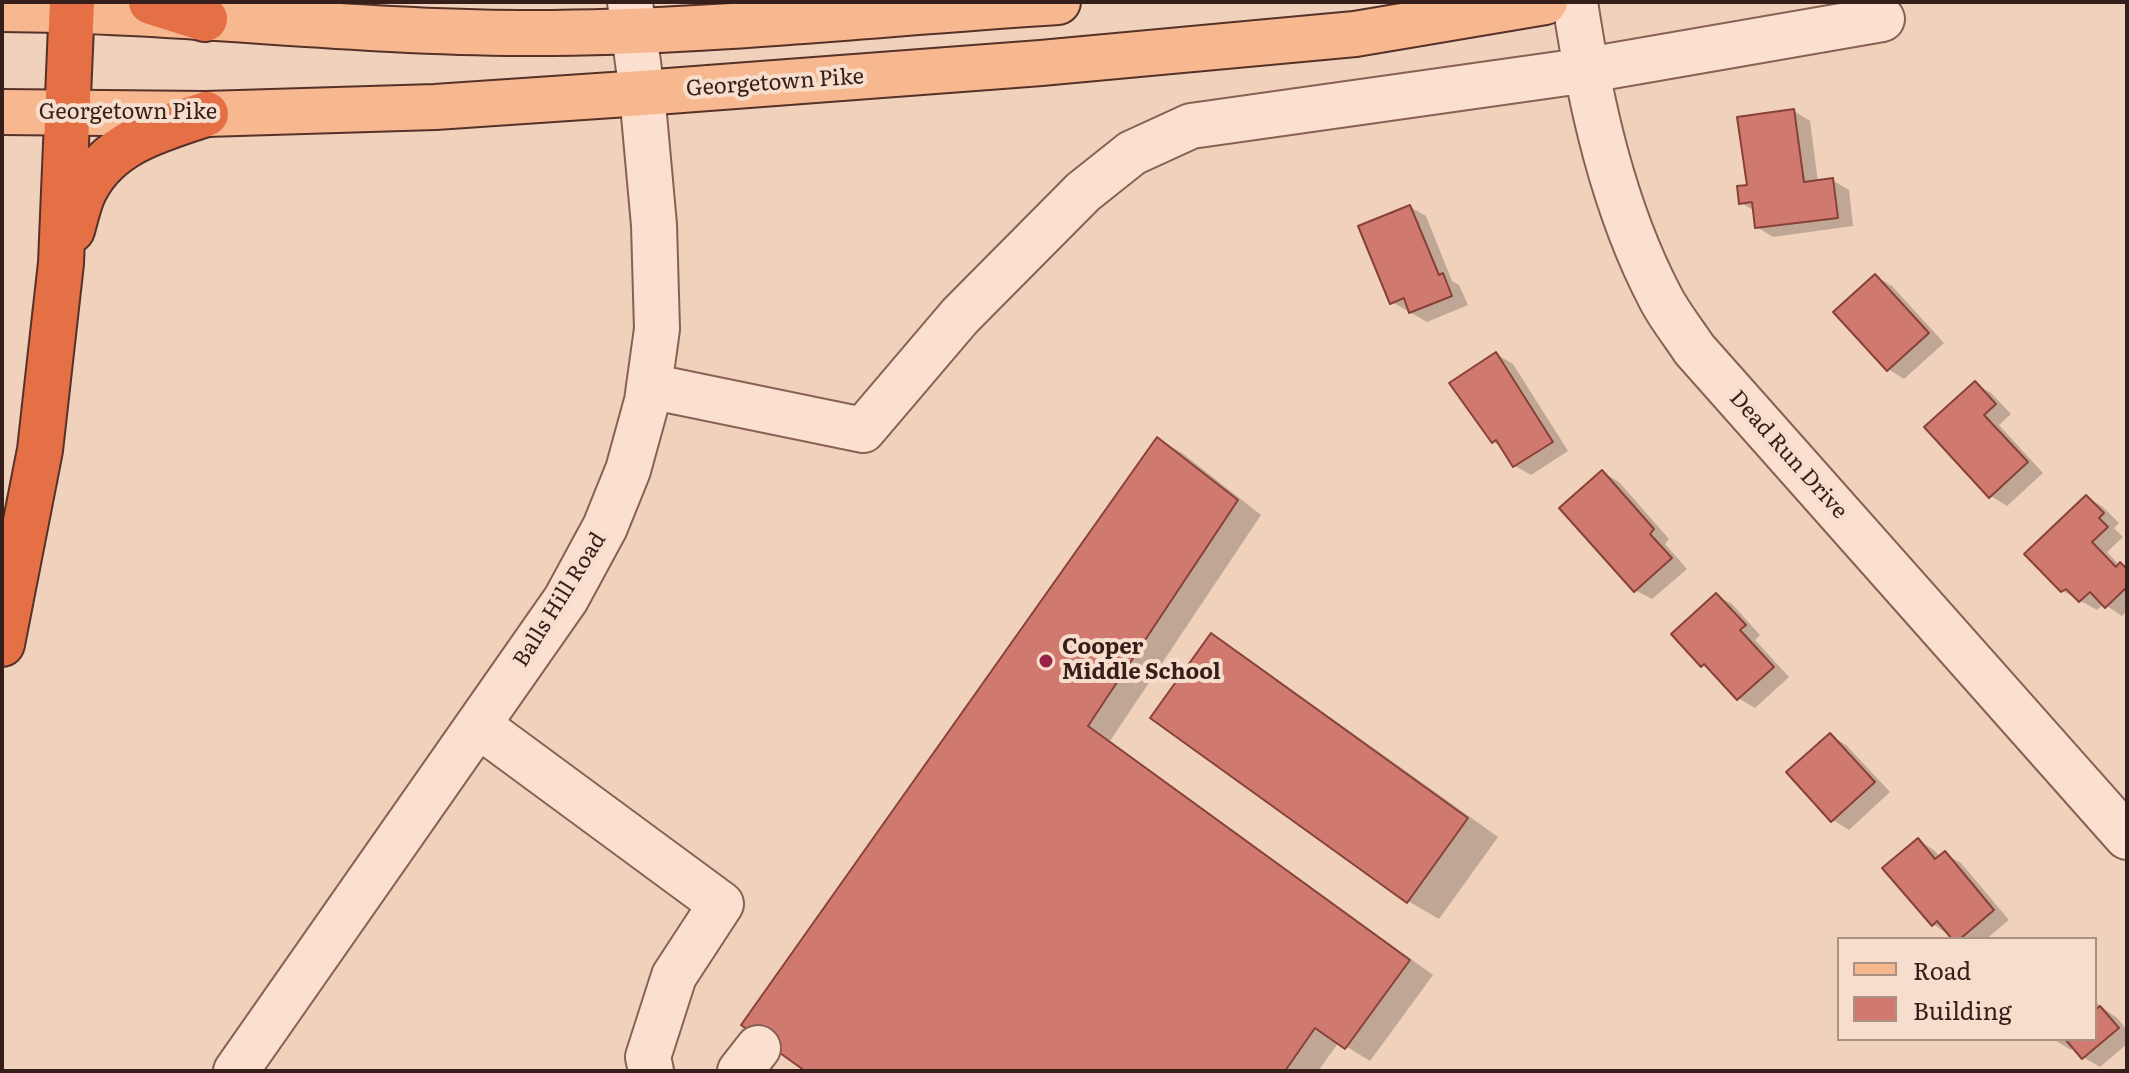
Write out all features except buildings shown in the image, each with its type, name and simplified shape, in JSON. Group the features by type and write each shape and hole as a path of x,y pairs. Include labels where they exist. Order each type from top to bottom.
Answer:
{"highway":[{"path":"151,2 205,19"},
{"path":"2,644 40,450 61,263 72,6"},
{"path":"61,263 86,188 113,153 152,131 206,114"}],"main road":[{"path":"2,9 72,6 205,19 387,30 522,33 644,12 765,24 1058,2"},
{"name":"Georgetown Pike","path":"2,112 206,114 435,107 642,93 1025,64 1355,34 1545,2"}],"street":[{"name":"Dead Run Drive","path":"1575,2 1611,174 1634,240 1661,299 1694,349 2127,837"},
{"name":"Balls Hill Road","path":"236,1071 566,599 605,527 628,470 649,386 657,329 656,268 642,93 644,12"},
{"path":"649,386 863,430 960,316 1083,192 1132,153 1191,126 1588,70 1882,19"},
{"path":"478,725 721,904 674,976 648,1057 651,1071"}],"place":[{"name":"Cooper Middle School","path":"1046,661"}]}
